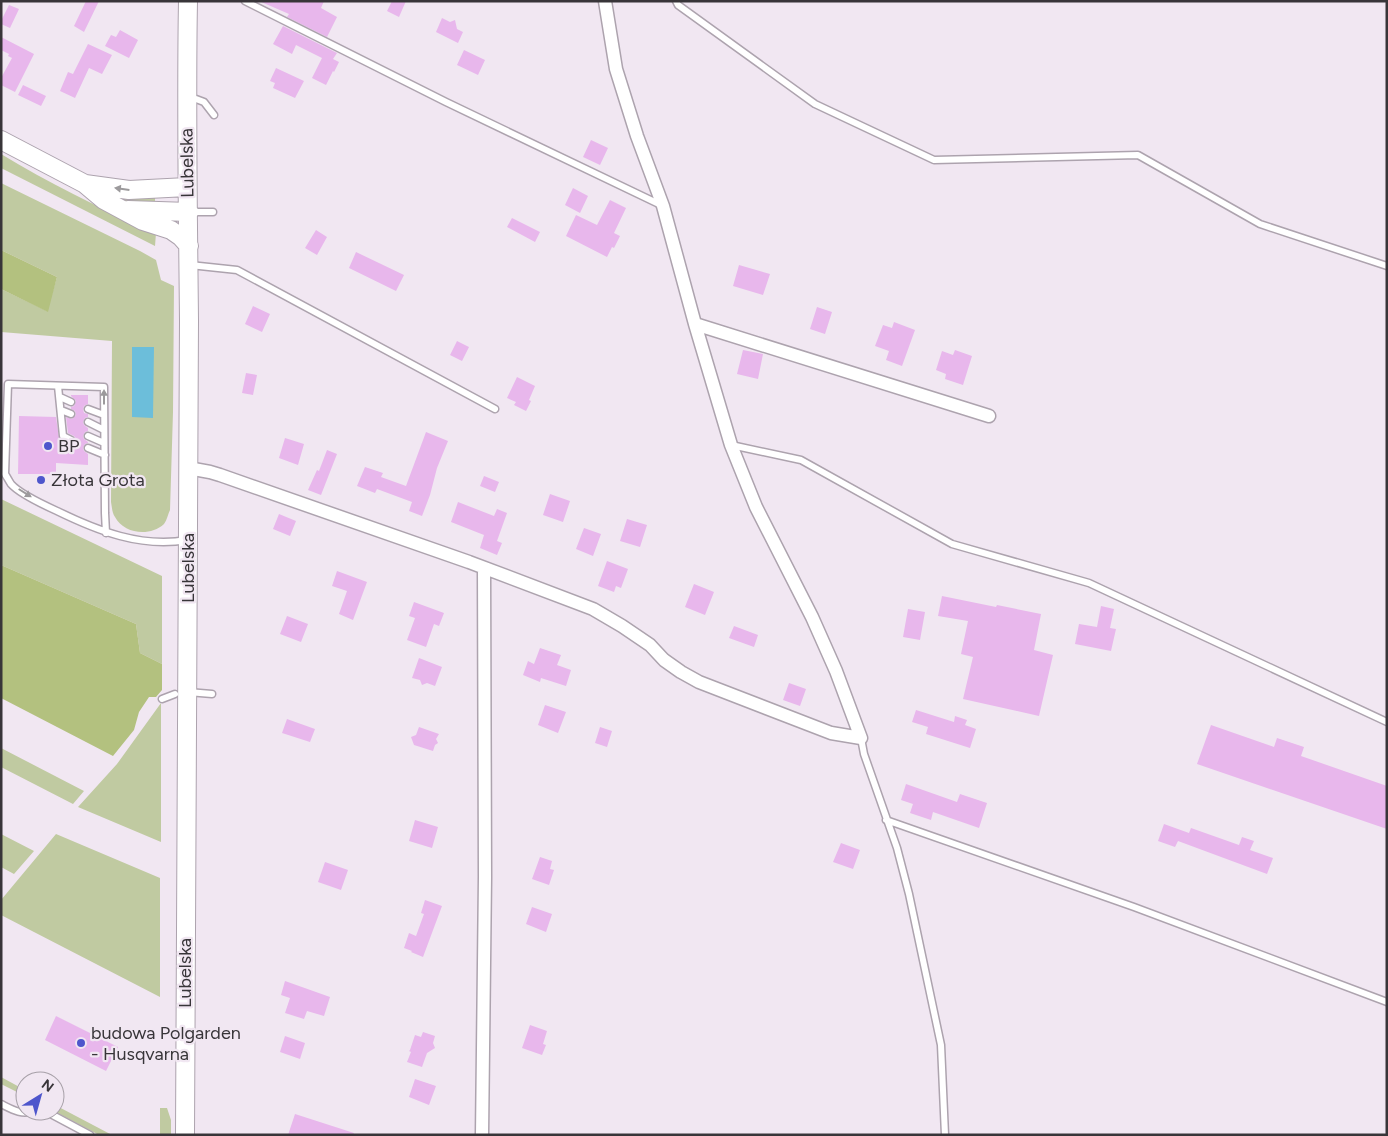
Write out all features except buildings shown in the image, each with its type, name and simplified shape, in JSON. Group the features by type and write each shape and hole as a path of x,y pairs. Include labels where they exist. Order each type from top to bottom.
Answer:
{"main road":[{"name":"Lubelska","path":"185,1135 181,693 189,540 189,212 186,116 188,1"},
{"path":"1,140 85,184 104,200 122,210 144,221 171,230 189,246"},
{"path":"85,184 129,190 188,187"},
{"path":"122,210 189,212"}],"street":[{"path":"605,1 616,69 662,206 731,445 756,506 833,663 862,738"},
{"path":"695,324 989,416"},
{"path":"188,468 210,472 484,568 593,609 650,645 664,660 699,682 831,733 862,738"},
{"path":"482,1135 485,877 484,568"}],"lane":[{"path":"245,1 446,102 662,206"},
{"path":"676,1 815,104 934,160 1138,155 1260,224 1387,266"},
{"path":"196,99 204,102 214,115"},
{"path":"189,212 213,212"},
{"path":"189,265 237,270 495,409"},
{"path":"106,533 104,387 8,384 4,474 12,485 39,502 87,526 106,533 124,538 154,542 189,540"},
{"path":"58,386 63,436 71,440"},
{"path":"60,398 71,402"},
{"path":"88,409 104,415"},
{"path":"61,410 71,414"},
{"path":"88,422 104,430"},
{"path":"62,424 71,428"},
{"path":"88,436 104,444"},
{"path":"731,445 801,460 952,544 1089,583 1387,722"},
{"path":"88,448 104,455"},
{"path":"162,699 181,693 212,694"},
{"path":"862,738 864,754 897,848 910,894 941,1045 945,1135"},
{"path":"886,820 1134,907 1387,1002"},
{"path":"1,1104 15,1111"},
{"path":"64,1121 90,1135"}],"green space":[{"path":"1,154 73,194 147,231 156,233 155,246 1,168"},
{"path":"1,183 156,260 161,280 174,286 170,510 164,524 152,531 138,532 124,527 119,523 113,512 111,502 112,341 1,332 1,289 47,311 57,277 1,250"},
{"path":"155,196 155,206 127,202 113,197"},
{"path":"1,250 57,277 48,312 1,289"},
{"path":"1,499 162,576 162,664 140,653 136,624 1,565"},
{"path":"1,565 136,624 140,653 162,664 162,690 156,697 149,697 139,712 134,730 113,756 1,698"},
{"path":"161,703 161,842 78,807 117,764"},
{"path":"1,748 84,791 73,804 1,767"},
{"path":"1,834 34,851 14,874 1,867"},
{"path":"56,834 160,878 160,997 1,915 1,900"},
{"path":"1,1077 15,1085 15,1091 1,1084"},
{"path":"160,1108 167,1108 171,1120 171,1135 160,1135"},
{"path":"65,1110 112,1135 99,1135 65,1117"}],"water":[{"path":"132,347 154,347 153,418 132,417"}],"place":[{"name":"BP","path":"48,446"},
{"name":"Złota Grota","path":"41,480"},
{"name":"budowa Polgarden - Husqvarna","path":"81,1043"}]}
